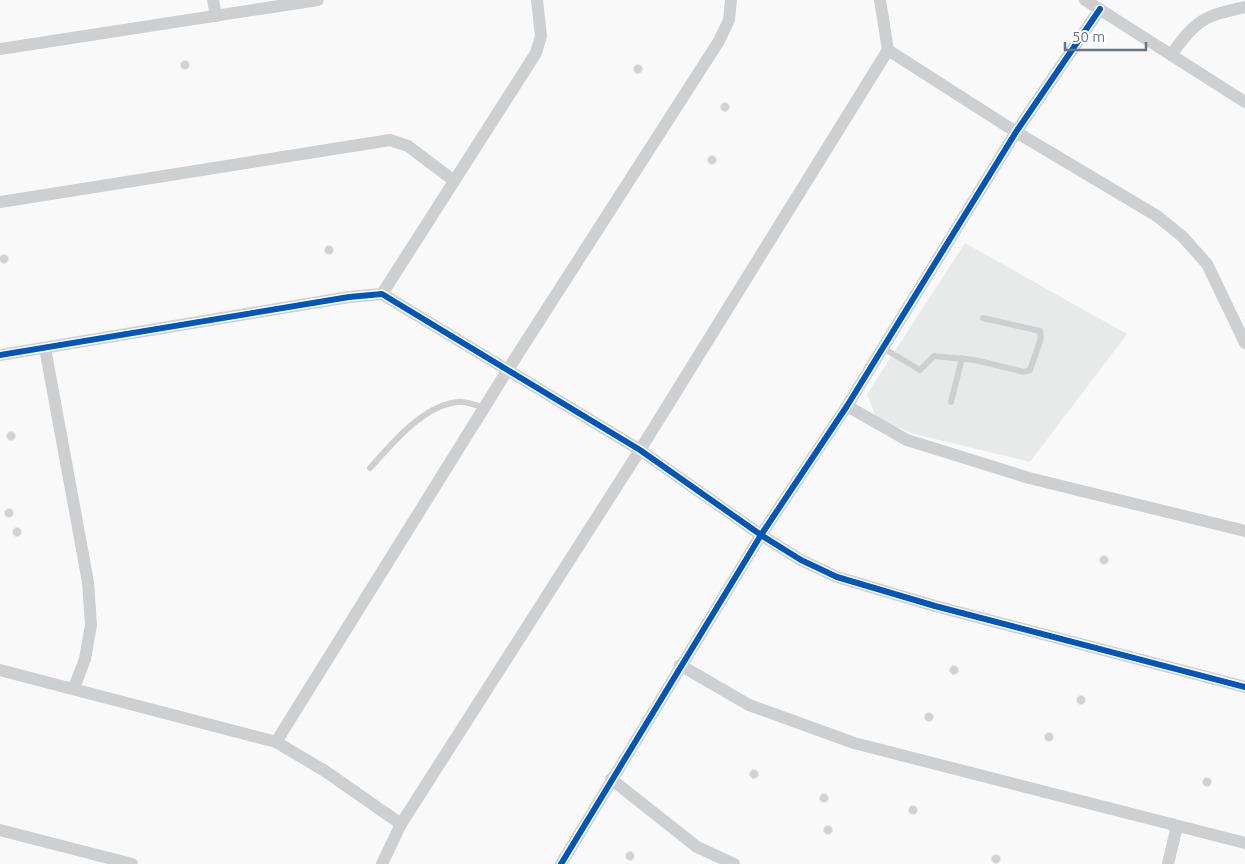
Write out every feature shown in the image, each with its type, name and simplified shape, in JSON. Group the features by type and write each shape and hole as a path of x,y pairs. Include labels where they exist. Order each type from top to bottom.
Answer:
{"street":[{"path":"213,0 216,16"},
{"path":"0,49 318,0"},
{"path":"382,294 453,180 536,53 541,36 537,0"},
{"path":"276,742 507,371 718,41 728,20 731,0"},
{"path":"382,864 401,824 640,450 888,50 880,0"},
{"path":"1086,0 1245,102"},
{"path":"1171,55 1190,28 1214,13 1245,6"},
{"path":"561,864 680,665 761,535 847,406 1016,132 1100,9"},
{"path":"888,50 1016,132 1157,216 1183,237 1207,264 1241,323 1245,343"},
{"path":"0,202 390,140 408,146 453,180"},
{"path":"0,355 349,297 382,294 640,450 761,535 801,560 837,577 935,606 1245,687"},
{"path":"45,348 88,582 91,625 85,659 74,688"},
{"path":"847,406 907,440 1029,478 1245,531"},
{"path":"680,665 749,705 823,733 1177,826 1245,842"},
{"path":"0,670 276,742 325,771 401,824"},
{"path":"611,779 697,847 734,864"},
{"path":"1168,864 1177,826"},
{"path":"0,830 132,864"}],"lane":[{"path":"883,348 920,370 932,357 962,358 1024,372 1032,367 1041,338 1040,331 983,318"},
{"path":"951,402 962,358"},
{"path":"370,468 407,429 435,410 459,402 484,408"}],"shaded area":[{"path":"965,243 1127,334 1030,462 914,434 876,418 867,394"}],"building":[{"path":"185,60 190,65 185,70 180,65"},
{"path":"638,64 643,69 638,74 633,69"},
{"path":"725,102 730,107 725,112 720,107"},
{"path":"712,155 717,160 712,165 707,160"},
{"path":"329,245 334,250 329,255 324,250"},
{"path":"4,255 8,259 4,263 0,259"},
{"path":"11,431 16,436 11,441 6,436"},
{"path":"9,508 14,513 9,518 4,513"},
{"path":"17,527 22,532 17,537 12,532"},
{"path":"1104,555 1109,560 1104,565 1099,560"},
{"path":"954,665 959,670 954,675 949,670"},
{"path":"1081,695 1086,700 1081,705 1076,700"},
{"path":"929,712 934,717 929,722 924,717"},
{"path":"1049,732 1054,737 1049,742 1044,737"},
{"path":"754,769 759,774 754,779 749,774"},
{"path":"1207,777 1212,782 1207,787 1202,782"},
{"path":"824,793 829,798 824,803 819,798"},
{"path":"913,805 918,810 913,815 908,810"},
{"path":"828,825 833,830 828,835 823,830"},
{"path":"630,851 635,856 630,861 625,856"},
{"path":"996,854 1001,859 996,864 991,859"}],"cycle path":[{"path":"561,864 761,535 847,406 1016,132 1100,9"},
{"path":"0,355 349,297 382,294 640,450 761,535 801,560 837,577 935,606 1245,687"}]}
